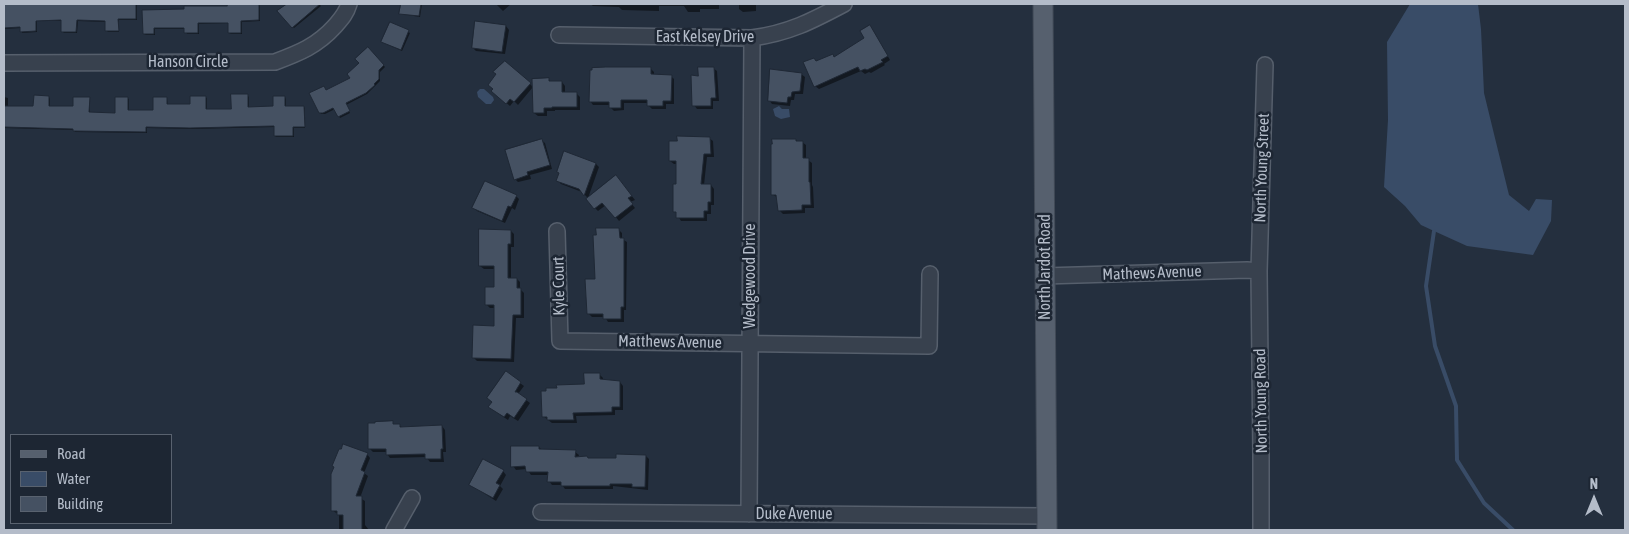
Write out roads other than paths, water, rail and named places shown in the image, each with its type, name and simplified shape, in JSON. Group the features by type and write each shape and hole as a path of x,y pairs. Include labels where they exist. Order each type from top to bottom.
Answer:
{"main road":[{"name":"North Jardot Road","path":"1043,4 1047,523"}],"street":[{"name":"Hanson Circle","path":"4,63 275,62 298,53 323,39 346,13 348,4"},
{"name":"East Kelsey Drive","path":"559,35 752,38 796,28 821,9 844,4"},
{"name":"Wedgewood Drive","path":"749,514 752,38"},
{"name":"North Young Street","path":"1259,271 1265,65"},
{"name":"Kyle Court","path":"557,231 560,341"},
{"name":"Mathews Avenue","path":"1044,276 1259,271"},
{"name":"North Young Road","path":"1259,271 1262,456 1261,530"},
{"name":"Matthews Avenue","path":"560,341 930,346 930,274"},
{"path":"394,530 412,498"},
{"name":"Duke Avenue","path":"540,512 749,514 1047,523"}],"water":[{"path":"1410,4 1478,4 1484,93 1509,195 1529,211 1536,199 1552,200 1551,221 1533,255 1467,246 1434,231 1421,225 1405,206 1384,187 1388,120 1387,42"},
{"path":"480,89 484,89 493,97 494,100 491,104 486,104 478,97 477,92"},
{"path":"779,106 782,109 789,109 790,117 781,119 775,116 773,109"}],"waterway":[{"path":"1434,231 1426,286 1435,346 1456,406 1457,460 1484,503 1513,530"}]}
